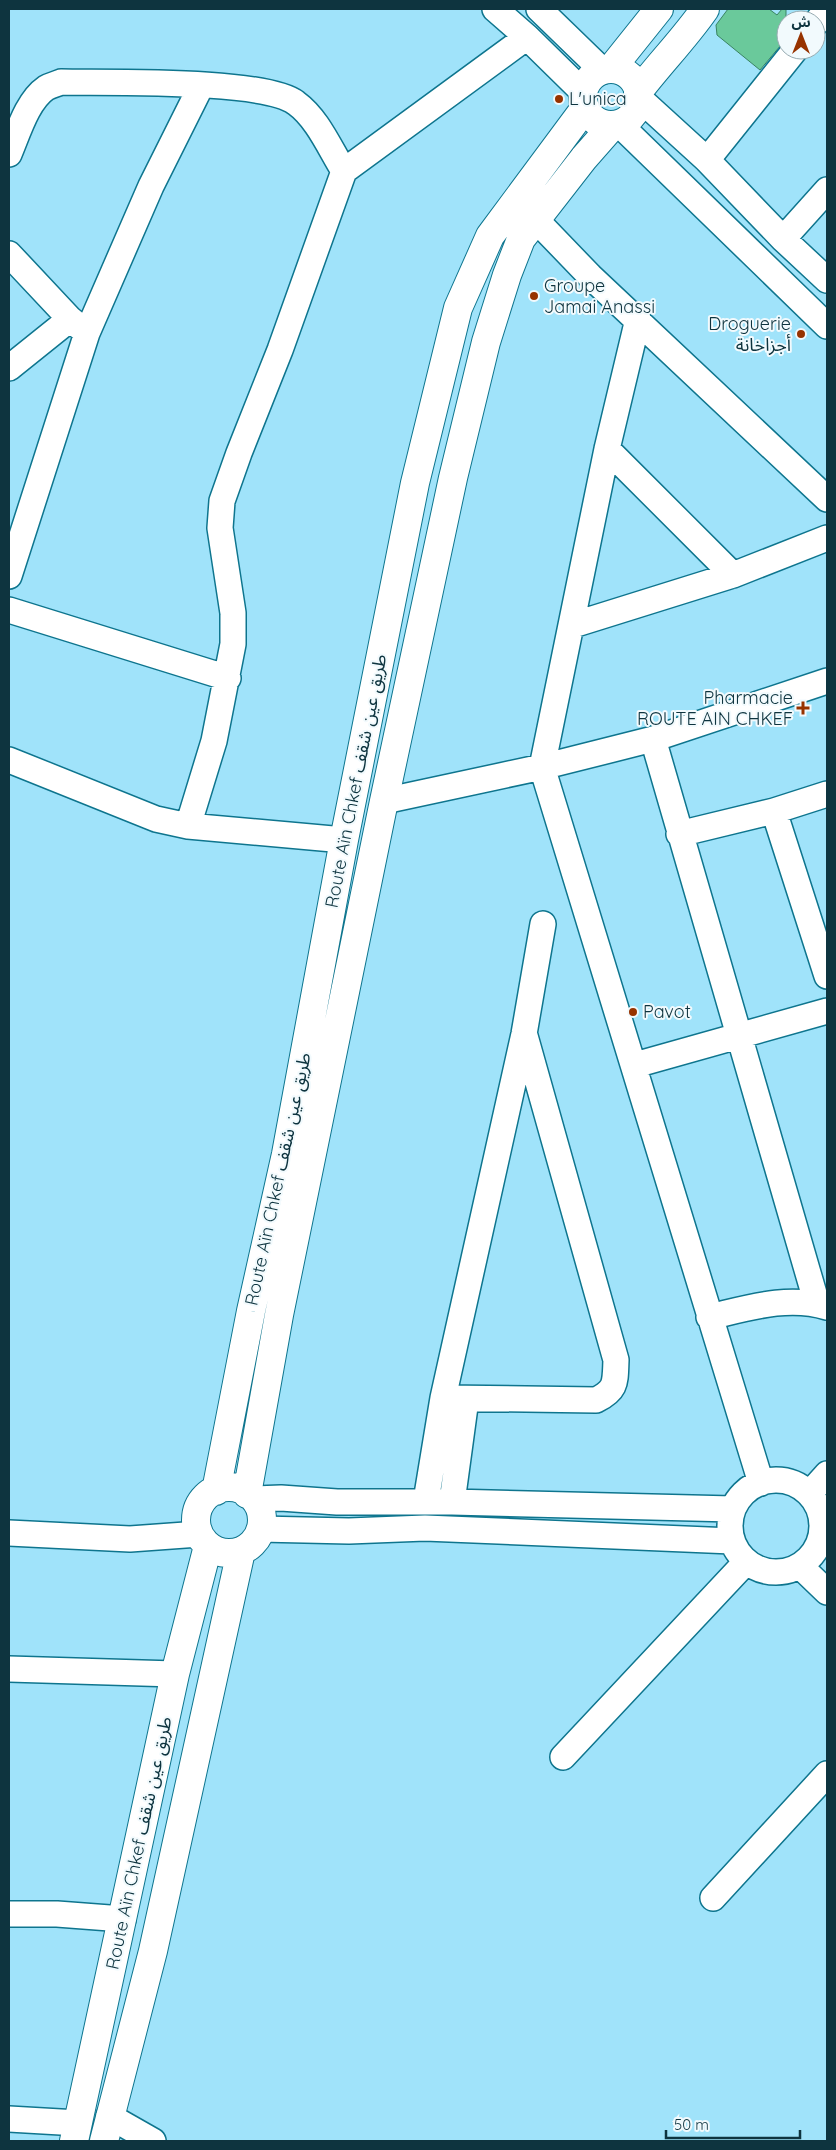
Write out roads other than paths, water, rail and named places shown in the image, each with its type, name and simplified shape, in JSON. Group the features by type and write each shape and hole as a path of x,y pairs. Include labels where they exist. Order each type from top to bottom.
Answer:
{"main road":[{"path":"607,70 619,71 632,79 639,95 638,105 631,117 616,125 596,121 584,100 590,79 607,70 659,9"},
{"path":"639,95 705,9"},
{"name":"Route Aïn Chkef طريق عين شقف","path":"216,1490 251,1311 286,1154 344,840 415,483 458,308 490,236 584,100"},
{"name":"Route Aïn Chkef طريق عين شقف","path":"250,1496 279,1315 384,801 451,488 486,342 507,275 521,239 584,158 616,125"},
{"path":"232,1488 250,1496 260,1511 260,1529 254,1541 241,1551 224,1553 204,1540 196,1521 199,1507 207,1496 216,1490 232,1488"},
{"name":"Route Aïn Chkef طريق عين شقف","path":"76,2132 204,1540"},
{"name":"Route Aïn Chkef طريق عين شقف","path":"106,2129 153,1952 241,1551"}],"street":[{"path":"495,9 527,37 584,100"},
{"path":"539,9 607,70"},
{"path":"188,826 214,741 228,678 233,644 233,613 220,528 222,501 239,452 280,350 344,171 527,37"},
{"path":"707,160 787,60"},
{"path":"9,154 37,97 47,88 61,82 249,88 276,93 296,102 311,118 344,171"},
{"path":"9,576 78,326 201,86"},
{"path":"639,95 707,160 783,239 827,280"},
{"path":"616,125 827,326"},
{"path":"783,239 827,190"},
{"path":"536,220 590,276 638,319 827,499"},
{"path":"9,254 78,326"},
{"path":"638,319 607,449 542,767 635,1065 709,1317 761,1482"},
{"path":"9,368 78,326"},
{"path":"607,449 733,575"},
{"path":"572,626 733,575 827,538"},
{"path":"9,610 228,678"},
{"path":"384,801 542,767 653,739 827,681"},
{"path":"653,739 738,1035 822,1305 792,1301 709,1317"},
{"path":"9,760 156,819 188,826 344,840"},
{"path":"680,834 774,811 827,794"},
{"path":"774,811 827,976"},
{"path":"426,1501 454,1399 524,1034 543,924"},
{"path":"635,1065 827,1011"},
{"path":"454,1399 596,1400 608,1394 615,1384 616,1360 524,1034"},
{"path":"452,1502 454,1399"},
{"path":"809,1494 827,1474"},
{"path":"772,1480 784,1481 800,1487 809,1494 817,1505 822,1518 824,1543 800,1566 788,1571 776,1573 763,1571 746,1562 732,1541 730,1524 733,1509 742,1494 761,1482 772,1480"},
{"path":"250,1496 337,1502 426,1501 733,1509"},
{"path":"260,1529 348,1531 425,1528 732,1541"},
{"path":"9,1533 130,1539 204,1540"},
{"path":"563,1757 746,1562"},
{"path":"800,1566 827,1592"},
{"path":"9,1669 175,1674"},
{"path":"713,1898 827,1774"},
{"path":"9,1914 57,1914 122,1919"},
{"path":"9,2119 76,2132"},
{"path":"106,2129 153,2141"}],"place":[{"name":"L'unica","path":"559,99"},
{"name":"Groupe Jamai Anassi","path":"534,296"},
{"name":"Droguerie أجزاخانة","path":"801,334"},
{"name":"Pharmacie ROUTE AIN CHKEF","path":"803,708"},
{"name":"Pavot","path":"633,1012"}]}
